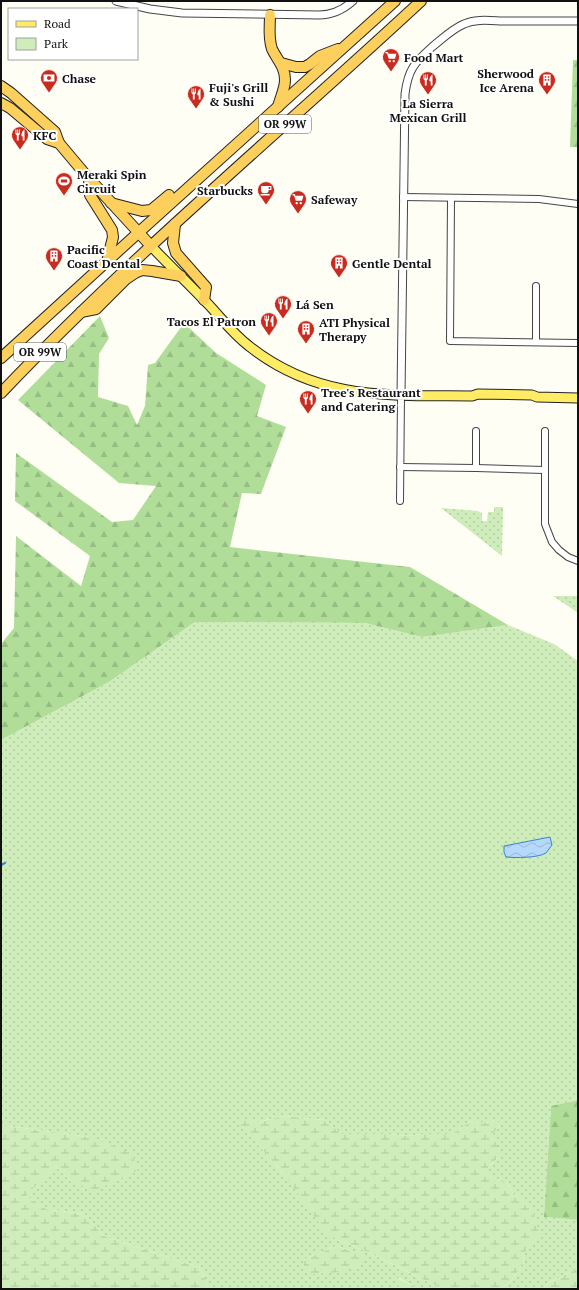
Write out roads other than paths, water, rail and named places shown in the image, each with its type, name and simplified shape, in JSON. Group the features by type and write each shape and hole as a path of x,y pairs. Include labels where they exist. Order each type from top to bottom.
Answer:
{"highway":[{"name":"OR 99W","path":"1,358 395,1"},
{"name":"OR 99W","path":"1,393 40,352 150,246 421,1"},
{"path":"270,14 271,42 275,55 281,63 285,81 278,107"},
{"path":"281,63 296,67 305,66 320,56 344,47"},
{"path":"3,89 55,132 59,143 88,179 150,246"},
{"path":"1,103 10,108 47,138 59,143"},
{"path":"111,203 142,211 151,210 159,205 203,165 214,165"},
{"path":"88,179 90,195 112,230 113,237 107,262"},
{"path":"175,224 173,243 176,253 206,287 204,300"},
{"path":"81,312 96,309 135,272 152,271 181,276"}],"main road":[{"path":"150,246 181,276 239,338 259,354 284,369 308,380 337,389 354,392 401,395 472,396 478,399 504,400 531,400 537,397 578,398"}],"street":[{"path":"116,1 150,9 182,13 324,15 342,9 352,1"},
{"path":"400,501 403,197 405,94 408,77 413,66 419,59 451,31 469,22 486,20 578,21"},
{"path":"403,197 451,199 539,199 578,204"},
{"path":"451,199 450,341 578,343"},
{"path":"536,286 536,342"},
{"path":"476,431 476,468"},
{"path":"544,431 544,517 547,532 552,542 559,550 568,557 578,561"},
{"path":"400,467 544,470"}],"water":[{"path":"550,837 552,845 546,853 542,855 506,857 504,852 504,846"}],"waterway":[{"path":"1,865 5,863"}],"place":[{"name":"Food Mart","path":"391,72"},
{"name":"Chase","path":"49,93"},
{"name":"La Sierra Mexican Grill","path":"428,95"},
{"name":"Sherwood Ice Arena","path":"547,95"},
{"name":"Fuji's Grill & Sushi","path":"196,109"},
{"name":"KFC","path":"20,150"},
{"name":"Meraki Spin Circuit","path":"64,196"},
{"name":"Starbucks","path":"266,205"},
{"name":"Safeway","path":"298,214"},
{"name":"Pacific Coast Dental","path":"54,271"},
{"name":"Gentle Dental","path":"339,278"},
{"name":"Lá Sen","path":"283,319"},
{"name":"Tacos El Patron","path":"269,336"},
{"name":"ATI Physical Therapy","path":"306,344"},
{"name":"Tree's Restaurant and Catering","path":"308,414"}]}
